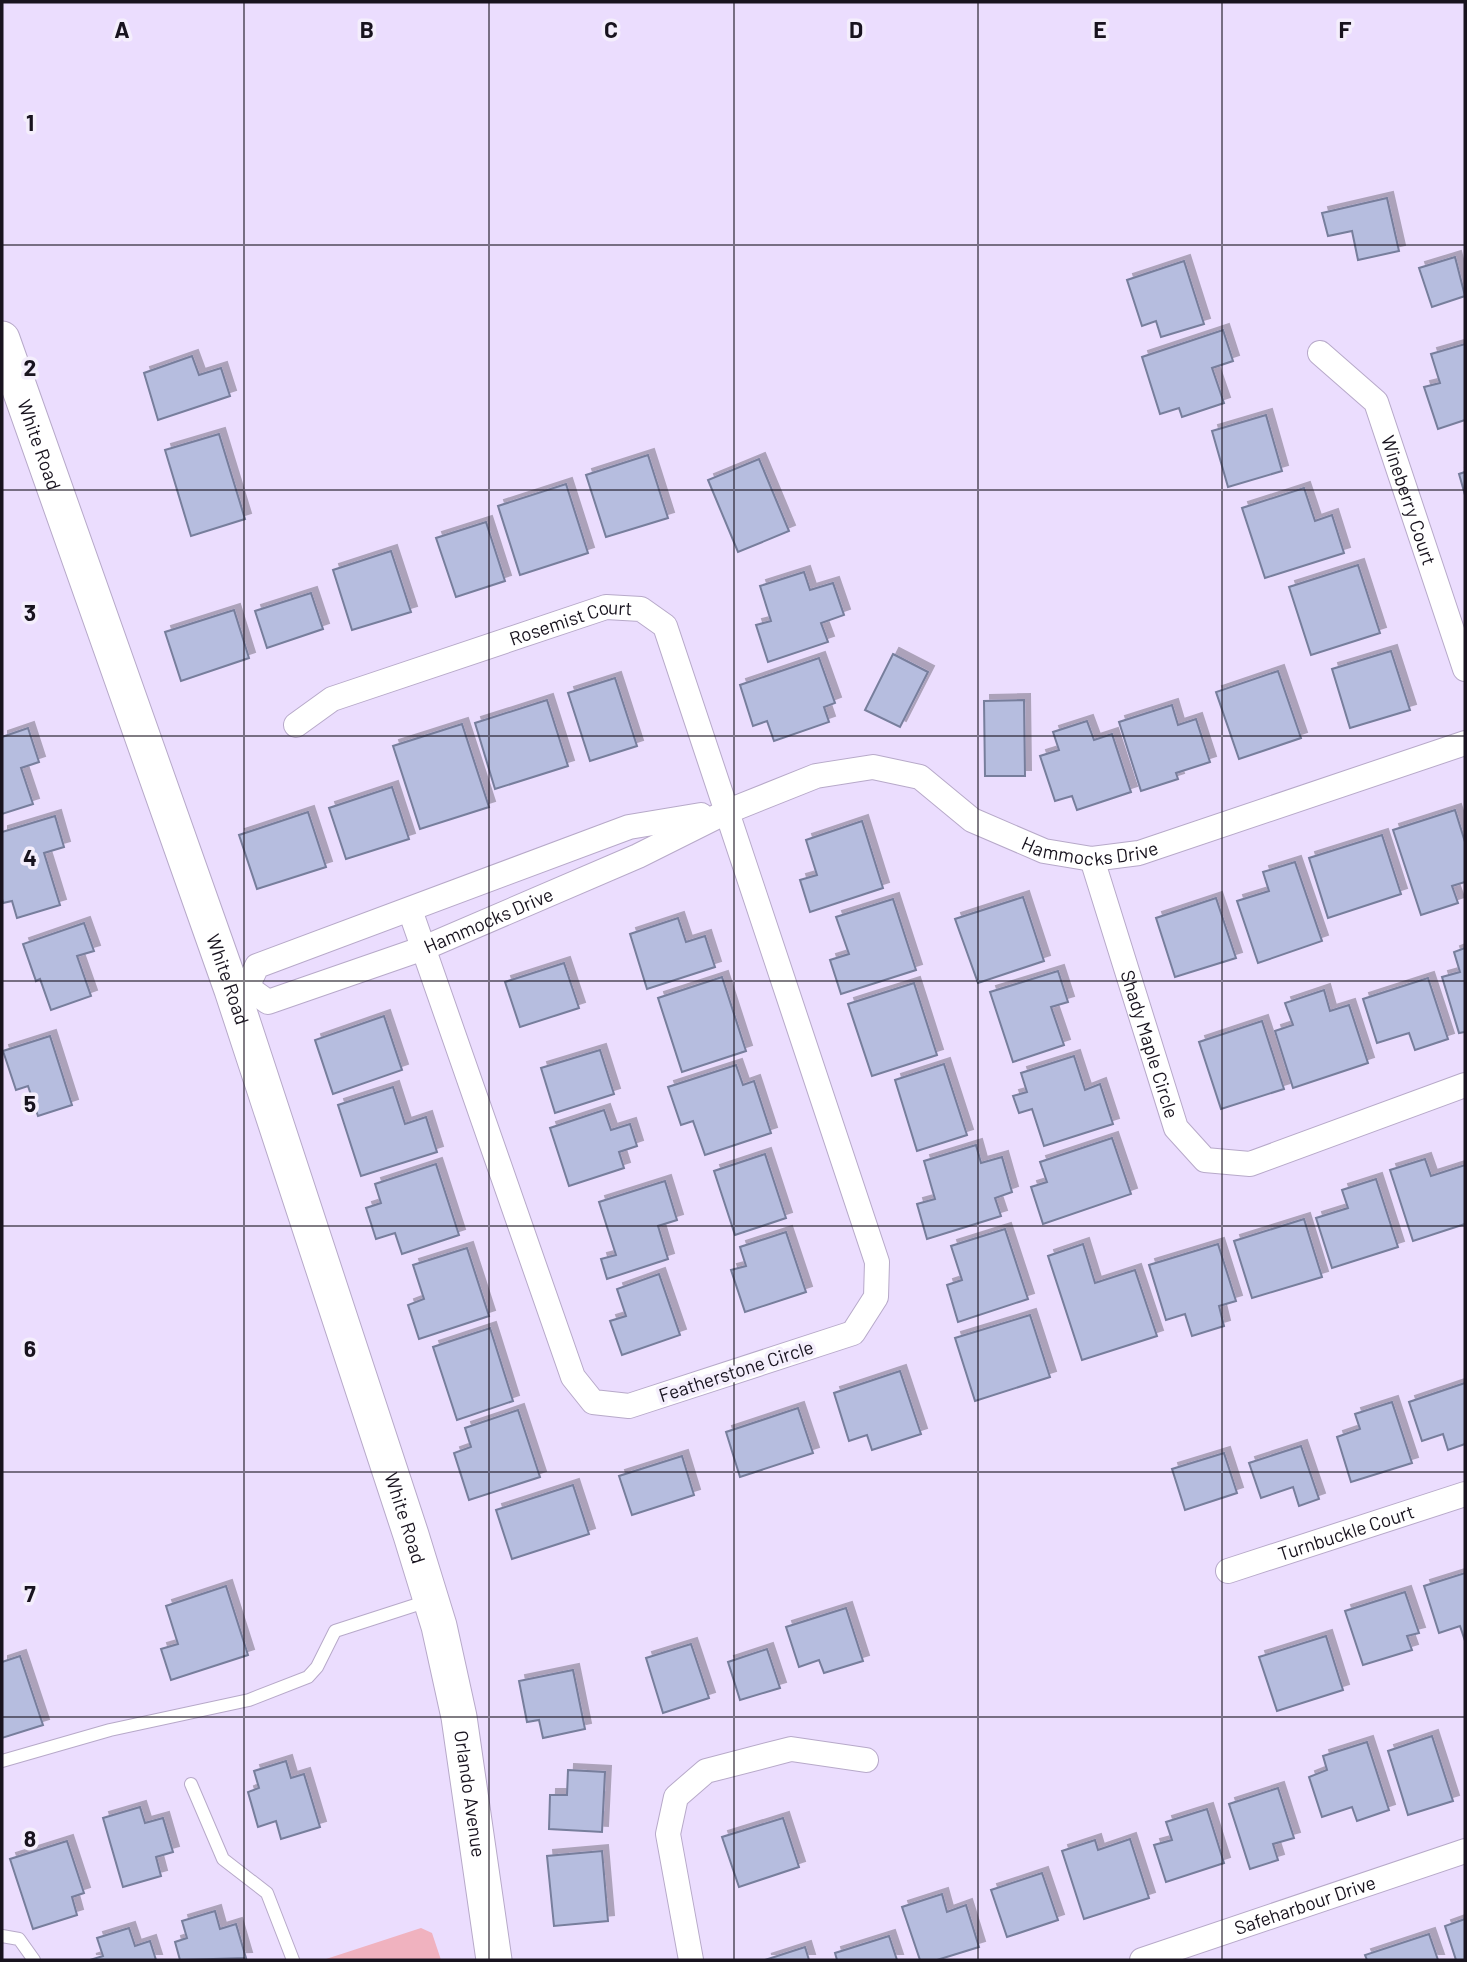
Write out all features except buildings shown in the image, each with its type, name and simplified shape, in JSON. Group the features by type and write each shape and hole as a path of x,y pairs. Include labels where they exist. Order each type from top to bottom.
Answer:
{"street":[{"name":"White Road","path":"2,339 240,989 435,1613"},
{"name":"Wineberry Court","path":"1320,353 1377,402 1465,669"},
{"name":"Rosemist Court","path":"296,725 332,699 606,607 641,608 665,626 726,811"},
{"name":"Hammocks Drive","path":"726,811 629,827 257,966 240,989 268,1002 424,948 638,856 726,811 816,776 873,767 920,776 972,820 1044,851 1092,859 1139,853 1465,743"},
{"name":"Featherstone Circle","path":"410,910 573,1377 593,1402 629,1406 853,1333 876,1297 877,1262 726,811"},
{"name":"Shady Maple Circle","path":"1092,859 1176,1128 1205,1160 1250,1164 1465,1085"},
{"name":"Turnbuckle Court","path":"1228,1571 1465,1494"},
{"name":"Orlando Avenue","path":"435,1613 459,1717 494,1960"},
{"path":"691,1960 668,1834 676,1797 706,1771 791,1749 866,1760"},
{"name":"Safeharbour Drive","path":"1142,1960 1465,1851"}],"lane":[{"path":"2,1760 110,1730 249,1700 308,1677 317,1667 335,1631 435,1613"},
{"path":"191,1784 223,1859 267,1893 293,1960"},
{"path":"2,1936 19,1940 34,1960"}],"shaded area":[{"path":"421,1928 432,1933 441,1960 323,1960"}]}
